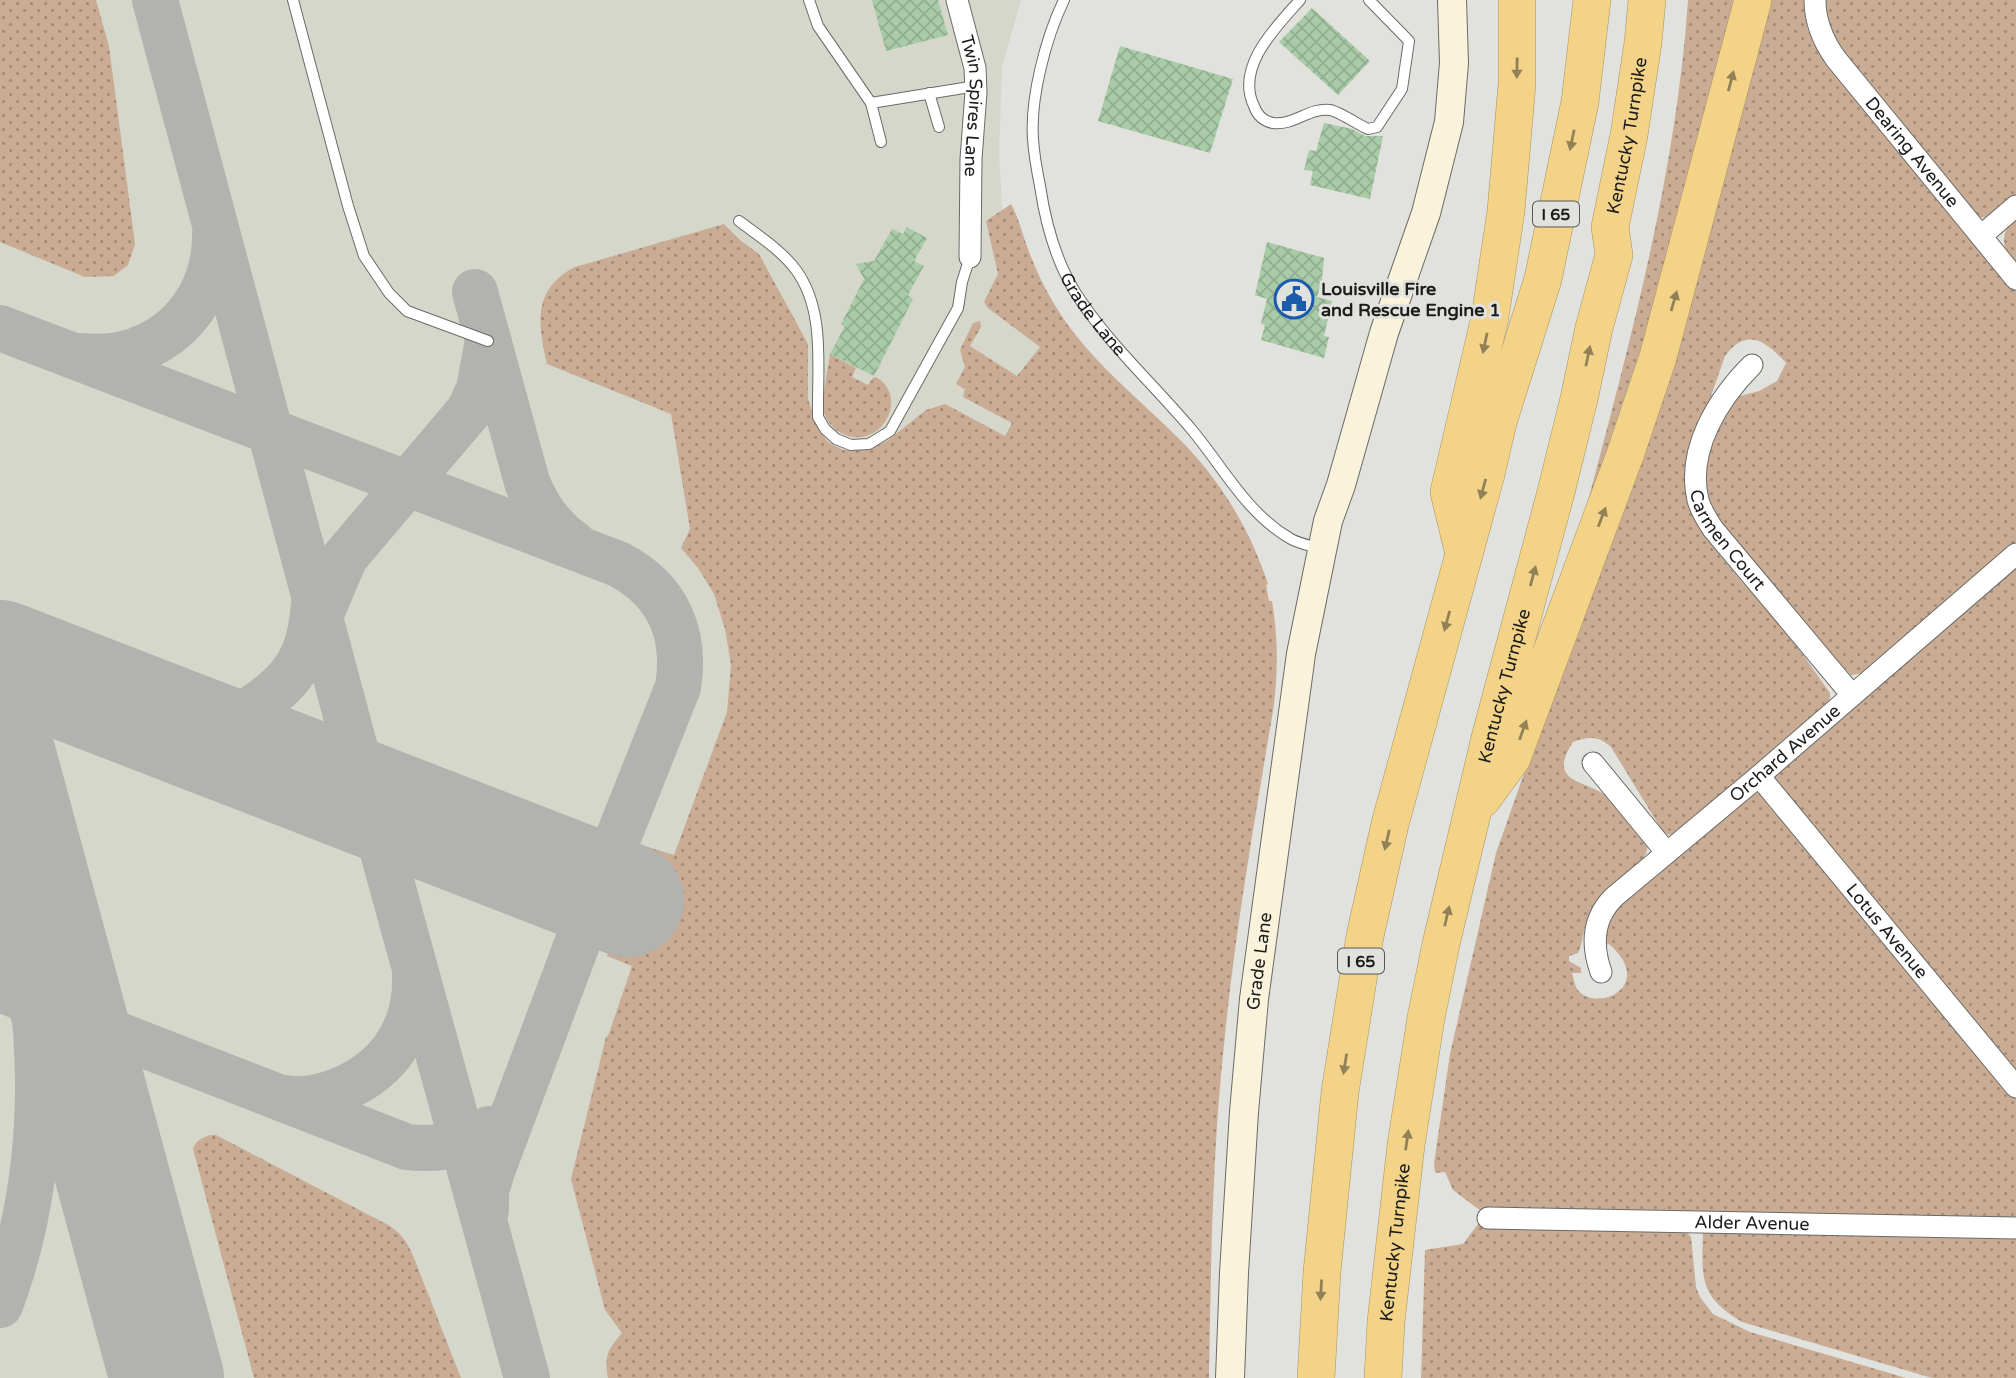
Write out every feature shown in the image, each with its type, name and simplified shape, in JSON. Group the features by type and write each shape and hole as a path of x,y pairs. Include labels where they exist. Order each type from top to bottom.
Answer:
{"highway":[{"path":"1465,555 1449,492 1483,352 1504,223 1517,84 1517,0"},
{"name":"I 65","path":"1316,1378 1322,1272 1340,1092 1365,936 1390,824 1465,555 1498,422 1543,279 1580,102 1592,0"},
{"name":"Kentucky Turnpike","path":"1383,1378 1386,1322 1414,1088 1441,944 1493,727 1556,492 1614,255 1610,227 1629,135 1647,0"},
{"path":"1614,255 1634,229 1642,193 1661,81 1670,0"},
{"path":"1475,809 1512,758 1626,455 1668,322 1753,0"}],"main road":[{"name":"Grade Lane","path":"1230,1378 1244,1111 1254,999 1301,654 1328,521 1341,485 1381,344 1426,213 1450,122 1454,63 1452,0"}],"street":[{"name":"Twin Spires Lane","path":"957,0 975,68 976,86 971,159 970,257"},
{"name":"Dearing Avenue","path":"1816,10 1827,46 1836,59 2016,279"},
{"path":"1981,236 2016,206"},
{"name":"Carmen Court","path":"1752,365 1737,381 1713,416 1703,439 1698,454 1696,476 1698,499 1713,529 1852,695"},
{"name":"Orchard Avenue","path":"1601,971 1595,940 1603,908 2016,554"},
{"path":"1592,763 1667,853"},
{"name":"Lotus Avenue","path":"1759,776 2016,1087"},
{"name":"Alder Avenue","path":"1488,1218 2016,1228"}],"lane":[{"path":"293,0 364,256 389,293 407,311 488,341"},
{"path":"809,0 818,26 871,103 881,142"},
{"name":"Grade Lane","path":"1064,0 1044,54 1034,106 1032,138 1044,218 1055,251 1079,298 1107,337 1190,427 1261,519 1293,540 1322,549"},
{"path":"1300,0 1267,37 1258,54 1249,82 1251,100 1256,112 1264,120 1286,123 1310,113 1330,110 1368,129 1377,127 1402,89 1409,41 1369,0"},
{"path":"871,103 976,86"},
{"path":"929,93 939,127"},
{"path":"739,221 797,271 810,299 817,328 818,417 825,429 836,439 851,444 869,444 890,431 958,309 962,282 970,257"}],"shaded area":[{"path":"0,0 1021,0 1002,67 999,154 1004,237 1232,841 1201,1378 0,1378"},
{"path":"0,0 96,0 109,46 135,244 128,265 114,276 85,277 0,242"},
{"path":"1688,0 1745,0 1650,347 1583,520 1648,262 1673,132"},
{"path":"1768,0 1805,0 1808,31 2016,289 2016,544 1865,673 1851,675 1729,539 1705,495 1706,449 1729,399 1759,391 1777,381 1786,363 1772,349 1757,340 1741,341 1733,347 1725,356 1698,433 1687,496 1693,516 1714,548 1791,638 1830,693 1829,704 1678,831 1669,835 1663,832 1611,747 1602,740 1593,738 1573,742 1564,766 1567,774 1609,798 1647,844 1647,850 1640,862 1608,889 1594,906 1578,953 1569,956 1569,961 1581,968 1581,973 1572,973 1577,989 1585,996 1596,999 1618,992 1625,984 1627,973 1622,959 1609,944 1605,945 1603,936 1610,913 1731,810 1759,791 2016,1098 2016,1222 1696,1219 1481,1211 1453,1190 1445,1172 1435,1173 1434,1163 1450,1054 1496,853 1569,646"},
{"path":"1821,0 2016,0 2016,195 1989,217 1978,218 1835,50"},
{"path":"1011,204 1037,271 1060,313 1096,358 1185,445 1215,481 1251,540 1268,584 1269,601 1272,601 1277,653 1274,705 1240,917 1220,1087 1213,1212 1209,1378 608,1378 608,1354 622,1333 605,1310 571,1179 606,1037 632,966 607,956 648,847 674,855 727,712 731,665 725,629 714,594 698,568 681,548 690,529 671,414 547,364 541,322 545,297 561,276 575,267 724,224 759,254 808,344 808,399 818,429 828,442 843,450 868,450 887,441 926,410 945,404 1005,436 1012,423 963,397 965,389 956,384 965,367 960,350 973,323 980,321 981,327 970,346 1017,376 1040,347 988,308 984,302 998,274 986,221"},
{"path":"2016,214 2016,268 2007,253 2004,241 2007,229"},
{"path":"830,354 856,368 852,377 868,385 876,377 886,386 891,397 891,409 886,420 868,435 855,437 841,433 825,416 823,401"},
{"path":"2016,561 2016,1077 1768,775"},
{"path":"216,1135 390,1226 398,1233 414,1258 461,1378 254,1378 193,1149 200,1140"},
{"path":"1478,1224 1684,1229 1691,1237 1696,1287 1713,1314 1750,1332 1906,1378 1421,1378 1425,1250 1463,1244"},
{"path":"1703,1230 2016,1235 2016,1378 1932,1378 1742,1322 1728,1313 1710,1294 1703,1273"}],"building":[{"path":"872,0 938,0 948,35 886,51"},
{"path":"1312,8 1370,61 1338,95 1279,42"},
{"path":"1120,46 1233,79 1210,153 1098,121"},
{"path":"1324,123 1352,129 1365,136 1383,136 1370,199 1310,185 1313,171 1304,170 1309,150 1316,151"},
{"path":"907,227 927,238 914,261 924,266 908,295 913,299 874,376 830,354 845,326 841,324 864,279 856,264 874,261 892,229 903,234"},
{"name":"Louisville Fire and Rescue Engine 1","path":"1267,242 1324,258 1317,297 1332,301 1324,336 1329,337 1324,358 1261,340 1265,325 1261,323 1267,299 1255,295"}],"taxiway":[{"path":"155,0 369,801 527,1378"},
{"path":"83,356 110,356 135,351 158,340 177,326 193,307 205,286 213,261 215,235"},
{"path":"475,292 527,482 546,517 574,544"},
{"path":"0,328 618,564 649,586 670,615 679,649 678,687 598,888 492,1171 486,1191 486,1211"},
{"path":"317,623 345,557 469,411 479,389 488,341"},
{"path":"37,668 138,707 178,719 196,722 234,717 273,693 292,674 308,643 314,604"},
{"path":"0,811 25,936 38,1059 32,1182 19,1244 0,1305"},
{"path":"284,1098 309,1098 332,1093 351,1085 381,1064 403,1034 410,1017 415,979"},
{"path":"0,989 407,1147 450,1146 470,1140 489,1129"}],"runway":[{"path":"0,657 627,900"},
{"path":"0,760 167,1378"}],"place":[{"name":"Louisville Fire and Rescue Engine 1","path":"1294,299"}]}
